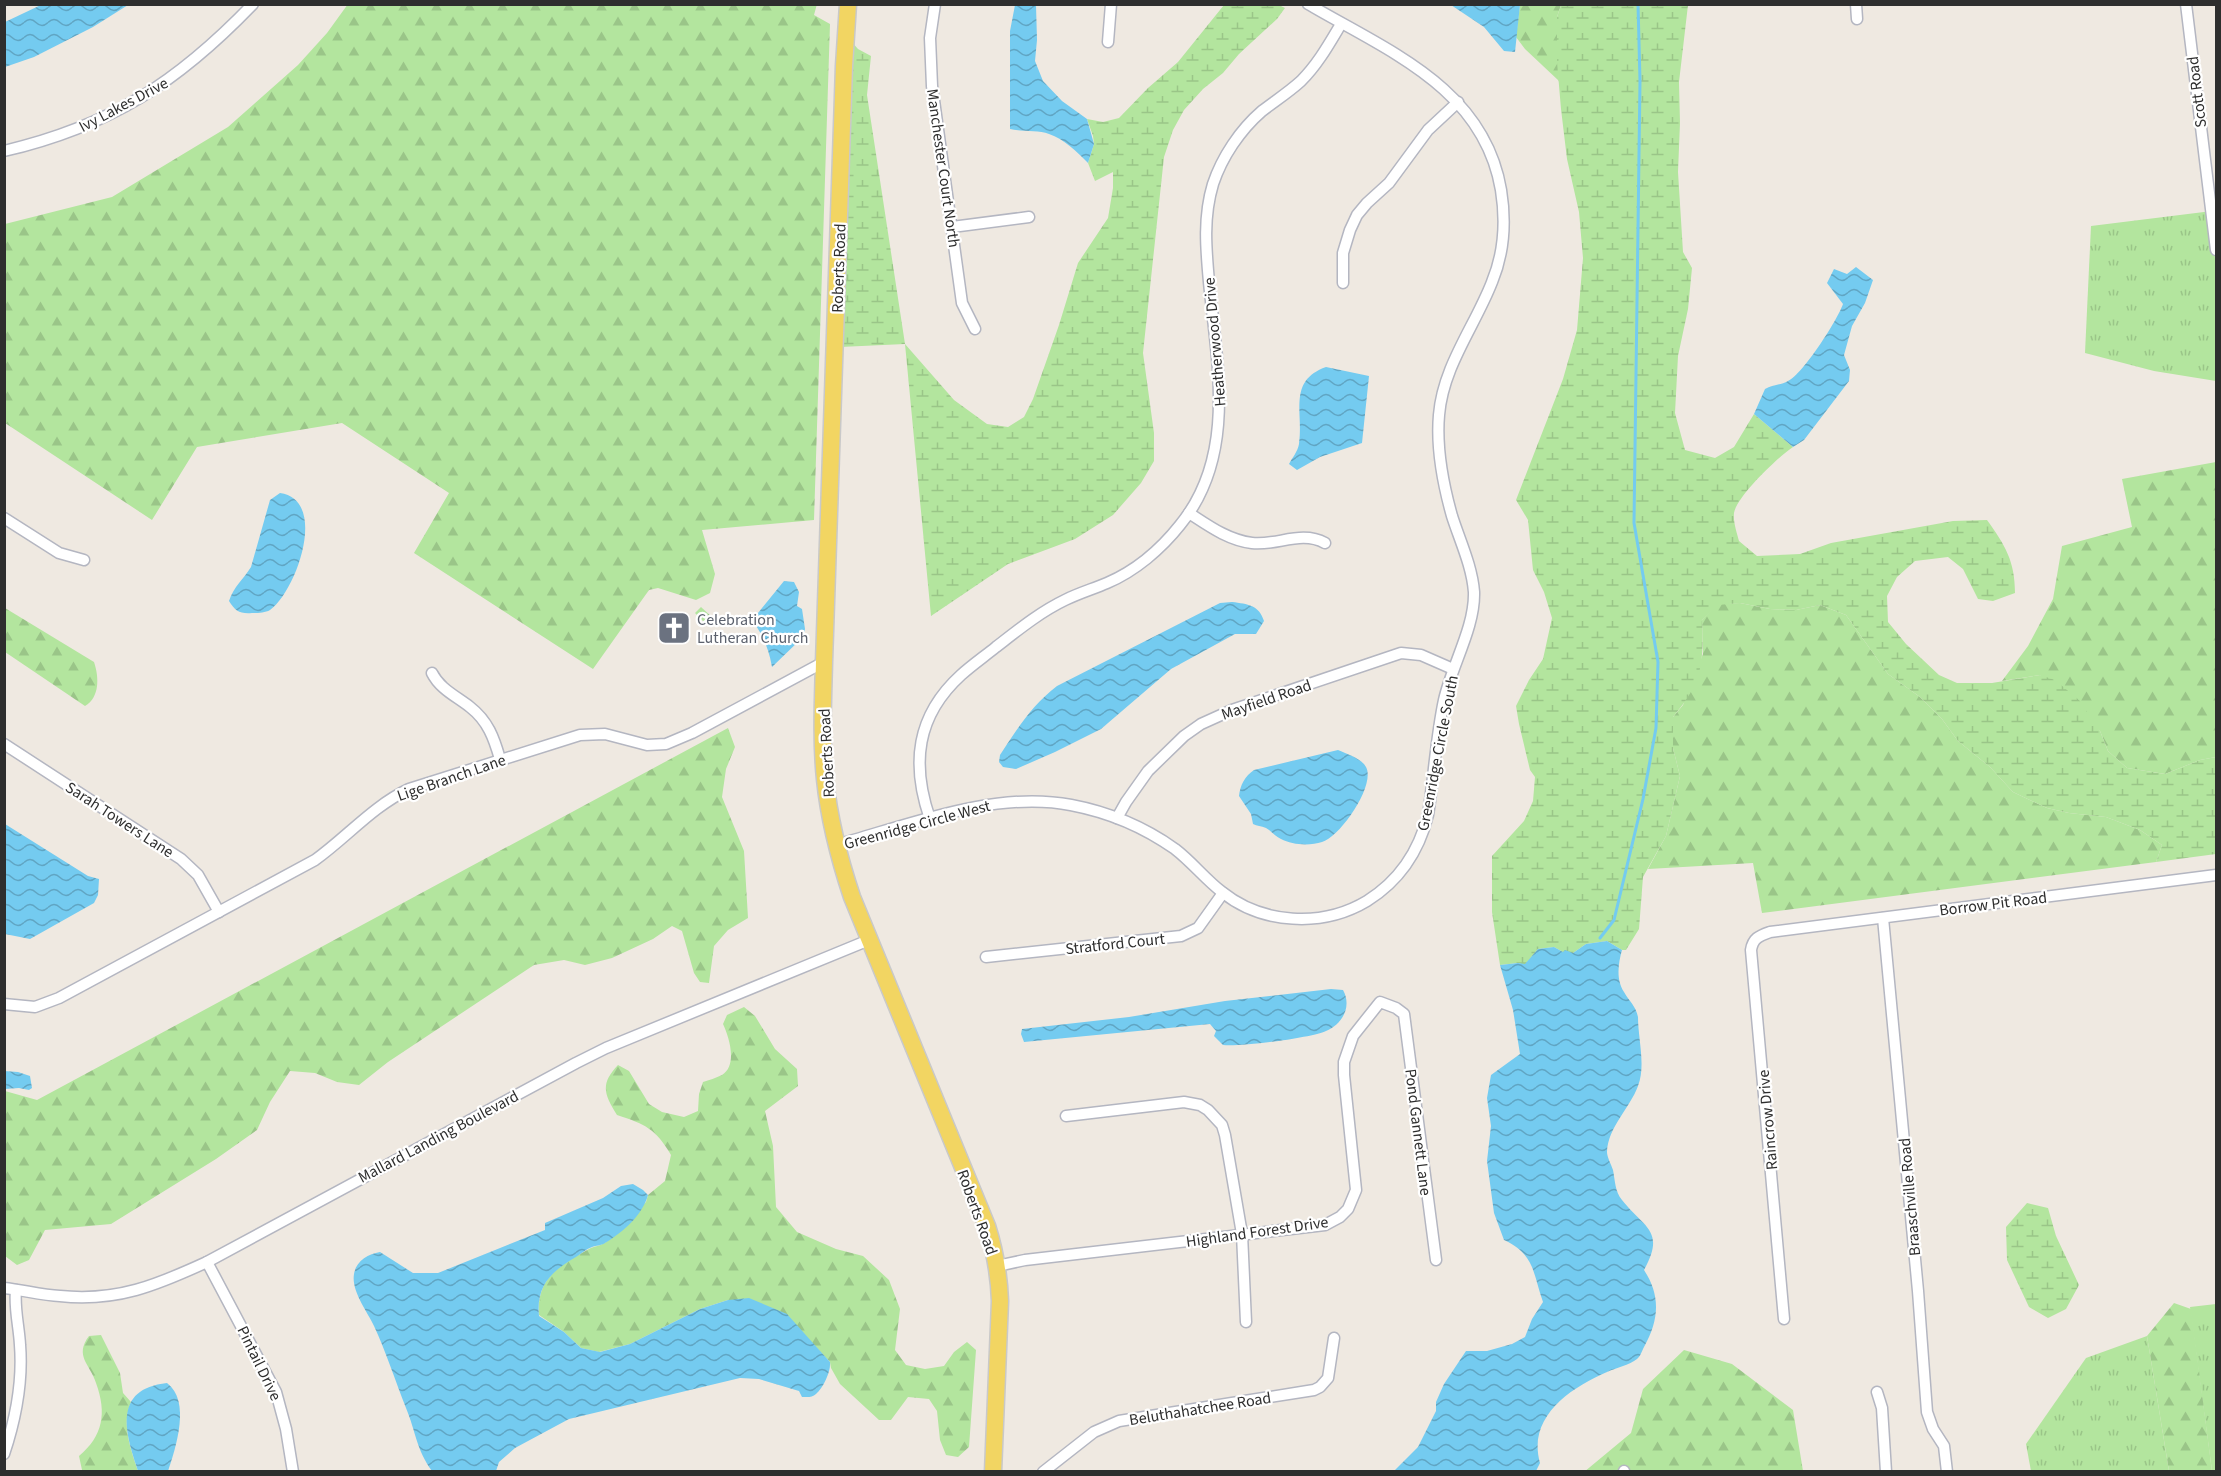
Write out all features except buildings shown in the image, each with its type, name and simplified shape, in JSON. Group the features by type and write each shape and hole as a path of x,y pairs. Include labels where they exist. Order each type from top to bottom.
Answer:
{"main road":[{"name":"Roberts Road","path":"848,4 824,662 823,757 836,845 852,897 987,1226 997,1266 1000,1301 993,1472"}],"street":[{"name":"Ivy Lakes Drive","path":"4,151 70,132 157,89 208,50 253,4"},
{"name":"Manchester Court North","path":"935,4 930,38 932,86 962,303 975,329"},
{"path":"1108,42 1111,4"},
{"name":"Greenridge Circle South","path":"1222,893 1258,912 1281,918 1304,920 1350,910 1375,896 1396,877 1418,845 1426,823 1439,730 1453,669 1469,625 1474,593 1472,577 1446,492 1440,454 1439,416 1444,386 1450,369 1494,279 1502,248 1504,214 1499,179 1484,137 1458,102 1422,71 1308,4"},
{"path":"1856,4 1857,19"},
{"name":"Scott Road","path":"2186,4 2217,250"},
{"name":"Heatherwood Drive","path":"930,819 920,783 920,747 931,715 949,687 1023,625 1067,599 1106,583 1145,559 1164,543 1189,513 1208,476 1220,422 1219,387 1205,240 1207,214 1214,184 1237,138 1259,114 1312,70 1341,24"},
{"path":"1343,283 1343,252 1347,235 1357,215 1396,175 1428,130 1458,102"},
{"path":"952,227 1029,217"},
{"path":"1189,513 1218,531 1240,541 1264,543 1311,537 1324,543"},
{"path":"4,518 59,554 84,560"},
{"name":"Mayfield Road","path":"1117,818 1136,786 1160,757 1184,736 1213,718 1401,653 1421,655 1453,669"},
{"name":"Lige Branch Lane","path":"4,1004 23,1008 49,1003 315,860 392,797 419,785 568,738 592,734 618,736 647,745 666,744 692,733 824,662"},
{"path":"432,672 441,686 470,707 484,721 495,741 500,759"},
{"name":"Sarah Towers Lane","path":"4,744 181,859 198,875 219,912"},
{"name":"Greenridge Circle West","path":"836,845 989,804 1036,801 1071,805 1117,818 1140,828 1177,851 1222,893"},
{"name":"Borrow Pit Road","path":"1770,932 2217,875"},
{"name":"Stratford Court","path":"986,957 1181,936 1198,928 1222,893"},
{"name":"Braaschville Road","path":"1883,918 1927,1412 1933,1429 1944,1446 1947,1472"},
{"name":"Raincrow Drive","path":"1770,932 1758,936 1751,950 1784,1319"},
{"name":"Mallard Landing Boulevard","path":"10,1289 78,1298 125,1293 160,1283 207,1262 576,1063 869,940"},
{"name":"Highland Forest Drive","path":"997,1266 1025,1260 1325,1225 1340,1217 1353,1200 1357,1183 1344,1075 1347,1050 1361,1023 1380,1002 1396,1008"},
{"name":"Pond Gannett Lane","path":"1396,1008 1404,1014 1436,1260"},
{"path":"1066,1116 1184,1102 1200,1105 1222,1125 1242,1234 1246,1322"},
{"name":"Pintail Drive","path":"207,1262 276,1392 286,1429 293,1472"},
{"path":"4,1454 12,1430 20,1391 21,1363 15,1309 10,1289"},
{"name":"Beluthahatchee Road","path":"1043,1472 1094,1432 1119,1421 1314,1390 1328,1378 1334,1338"},
{"path":"1877,1392 1882,1408 1886,1472"}],"green space":[{"path":"348,4 817,4 814,15 830,24 814,520 702,530 715,574 710,593 696,600 658,588 649,590 593,669 414,553 449,493 342,423 197,447 152,520 5,423 5,224 112,197 228,127 298,65 327,33"},
{"path":"1224,5 1279,5 1285,8 1277,19 1184,110 1173,130 1164,157 1143,353 1154,433 1154,461 1141,483 1113,515 1075,539 1008,564 931,616 905,344 954,400 987,424 1008,427 1024,417 1033,399 1059,325 1078,263 1108,218 1113,172 1095,181 1088,163 1094,144 1087,119 1103,122 1119,118 1178,62"},
{"path":"1520,5 1561,5 1557,17 1559,81 1525,49 1516,37"},
{"path":"1561,5 1688,5 1679,82 1678,172 1683,252 1692,268 1688,309 1678,356 1675,413 1685,450 1715,458 1734,447 1754,414 1793,447 1759,477 1742,497 1734,513 1739,541 1757,556 1800,554 1831,543 1953,521 1987,520 2008,554 2015,582 2015,593 1993,601 1978,599 1963,569 1948,557 1915,561 1897,577 1887,596 1888,622 1906,644 1939,675 1957,683 1992,683 2040,675 2055,680 2079,700 2100,731 2108,751 2127,768 2165,774 2200,760 2216,757 2216,854 2156,862 2162,845 2140,830 2106,817 2047,808 2013,792 1990,767 1958,741 1942,719 1920,697 1888,674 1846,615 1820,605 1796,610 1770,609 1740,603 1718,605 1702,620 1699,672 1690,694 1673,717 1673,748 1680,776 1666,836 1643,877 1639,929 1626,950 1607,941 1586,944 1573,953 1563,952 1554,947 1538,949 1525,965 1518,963 1500,965 1492,912 1492,856 1524,821 1533,801 1535,777 1530,770 1516,706 1543,659 1552,618 1544,592 1533,570 1528,520 1516,500 1563,379 1577,330 1583,258 1579,212 1567,159 1561,109 1557,62 1557,17"},
{"path":"851,41 858,49 871,56 867,95 905,344 840,347"},
{"path":"2212,211 2216,275 2216,381 2154,371 2085,353 2091,226"},
{"path":"2216,462 2216,757 2200,760 2165,774 2127,768 2108,751 2100,731 2040,675 2002,681 2028,646 2053,599 2062,546 2132,527 2122,479"},
{"path":"1740,603 1770,609 1796,610 1820,605 1846,615 1888,674 1920,697 1942,719 1958,741 1990,767 2013,792 2047,808 2106,817 2140,830 2162,845 2156,862 1762,913 1753,863 1648,869 1666,836 1680,776 1673,748 1673,717 1683,705 1703,654 1702,620 1717,604"},
{"path":"701,607 713,618 707,625 695,613"},
{"path":"5,608 94,662 97,686 90,702 85,706 5,652"},
{"path":"728,728 735,747 726,769 722,797 744,851 748,918 728,930 714,946 709,983 700,982 694,973 682,931 672,926 653,939 612,958 585,965 564,960 534,965 388,1062 359,1085 337,1082 315,1073 290,1071 270,1102 257,1130 216,1159 111,1224 45,1230 29,1260 17,1265 5,1256 5,1091 37,1100"},
{"path":"744,1007 755,1016 775,1049 797,1069 798,1086 765,1111 773,1146 776,1207 797,1232 836,1249 863,1256 889,1280 900,1309 895,1350 906,1365 925,1369 944,1366 954,1352 967,1342 976,1350 969,1447 958,1457 946,1455 940,1440 937,1411 929,1399 908,1397 891,1420 879,1420 840,1384 830,1362 814,1345 728,1300 700,1309 630,1344 599,1352 581,1348 564,1332 539,1315 541,1291 552,1274 569,1261 611,1238 646,1202 648,1195 665,1181 671,1155 655,1133 635,1121 617,1115 607,1095 608,1078 618,1065 629,1071 649,1104 662,1112 684,1117 698,1111 699,1094 703,1082 722,1075 730,1065 730,1043 723,1024 727,1015"},
{"path":"2027,1203 2048,1208 2056,1236 2079,1285 2066,1309 2048,1318 2029,1307 2007,1260 2006,1227"},
{"path":"2174,1303 2191,1309 2212,1471 2169,1471 2147,1336"},
{"path":"2216,1304 2216,1471 2212,1471 2190,1307"},
{"path":"101,1335 120,1373 123,1393 131,1402 127,1428 138,1471 82,1470 79,1456 98,1432 102,1414 99,1394 83,1355 83,1349 89,1336"},
{"path":"2147,1336 2169,1471 2031,1471 2026,1444 2086,1358"},
{"path":"1684,1350 1732,1364 1793,1410 1803,1471 1584,1472 1631,1433 1643,1389"}],"water":[{"path":"43,4 128,5 93,27 34,57 5,67 5,22"},
{"path":"1015,5 1036,5 1035,61 1043,81 1062,101 1087,119 1094,144 1088,163 1055,136 1010,129 1010,31"},
{"path":"1451,5 1520,5 1515,52 1504,51 1484,27"},
{"path":"1856,267 1873,280 1865,303 1852,326 1844,355 1850,370 1849,381 1804,440 1793,447 1754,414 1765,389 1794,376 1819,346 1834,322 1843,304 1827,283 1834,269 1847,274"},
{"path":"1326,367 1369,376 1362,443 1320,457 1297,470 1289,464 1299,444 1302,389 1314,373"},
{"path":"280,493 295,499 303,512 305,528 298,567 280,600 270,610 259,613 241,612 229,601 251,567 270,500"},
{"path":"784,581 794,582 799,592 797,606 802,609 805,629 803,637 772,667 766,644 754,623 758,613"},
{"path":"1232,602 1256,608 1262,616 1264,621 1256,634 1235,634 1171,669 1101,729 1055,752 1016,769 1003,767 999,762 1000,755 1026,718 1057,686 1220,603"},
{"path":"1338,750 1361,761 1368,775 1361,797 1338,831 1322,842 1296,844 1285,841 1266,828 1253,824 1251,814 1239,796 1240,788 1251,772"},
{"path":"5,824 88,876 99,879 98,895 94,903 30,939 5,934"},
{"path":"1607,941 1622,950 1619,966 1620,982 1638,1017 1642,1061 1640,1078 1634,1094 1611,1134 1607,1152 1620,1197 1649,1230 1653,1238 1650,1257 1644,1270 1653,1289 1656,1308 1649,1337 1637,1359 1579,1386 1555,1406 1540,1432 1538,1447 1540,1463 1536,1471 1394,1471 1418,1447 1436,1411 1436,1402 1444,1384 1466,1351 1487,1351 1512,1344 1525,1337 1532,1319 1543,1302 1527,1258 1504,1240 1494,1213 1487,1161 1491,1126 1487,1098 1491,1075 1520,1054 1513,1010 1500,965 1525,964 1538,949 1554,947 1563,952 1565,950 1573,953 1586,944"},
{"path":"1331,989 1343,990 1346,996 1346,1008 1337,1024 1318,1034 1275,1041 1223,1045 1214,1036 1216,1031 1210,1024 1024,1042 1021,1034 1022,1029 1129,1017 1225,1001"},
{"path":"4,1071 30,1076 32,1088 29,1090 5,1089"},
{"path":"633,1184 648,1195 641,1210 618,1234 603,1244 588,1249 547,1280 540,1296 539,1316 564,1332 581,1348 600,1352 630,1344 700,1309 728,1300 749,1298 787,1314 830,1362 822,1387 813,1396 802,1397 799,1391 759,1379 740,1378 569,1419 515,1448 499,1462 496,1471 432,1471 419,1448 374,1326 357,1294 354,1274 357,1265 367,1256 380,1252 413,1273 438,1273 545,1230 545,1223 603,1198 621,1186"},
{"path":"167,1383 174,1391 180,1412 175,1450 168,1471 138,1471 127,1428 130,1403 137,1394 149,1387"}],"waterway":[{"path":"1600,938 1614,920 1643,799 1656,728 1658,662 1634,523 1640,81 1638,4"}],"place":[{"name":"Celebration Lutheran Church","path":"674,628"}]}
